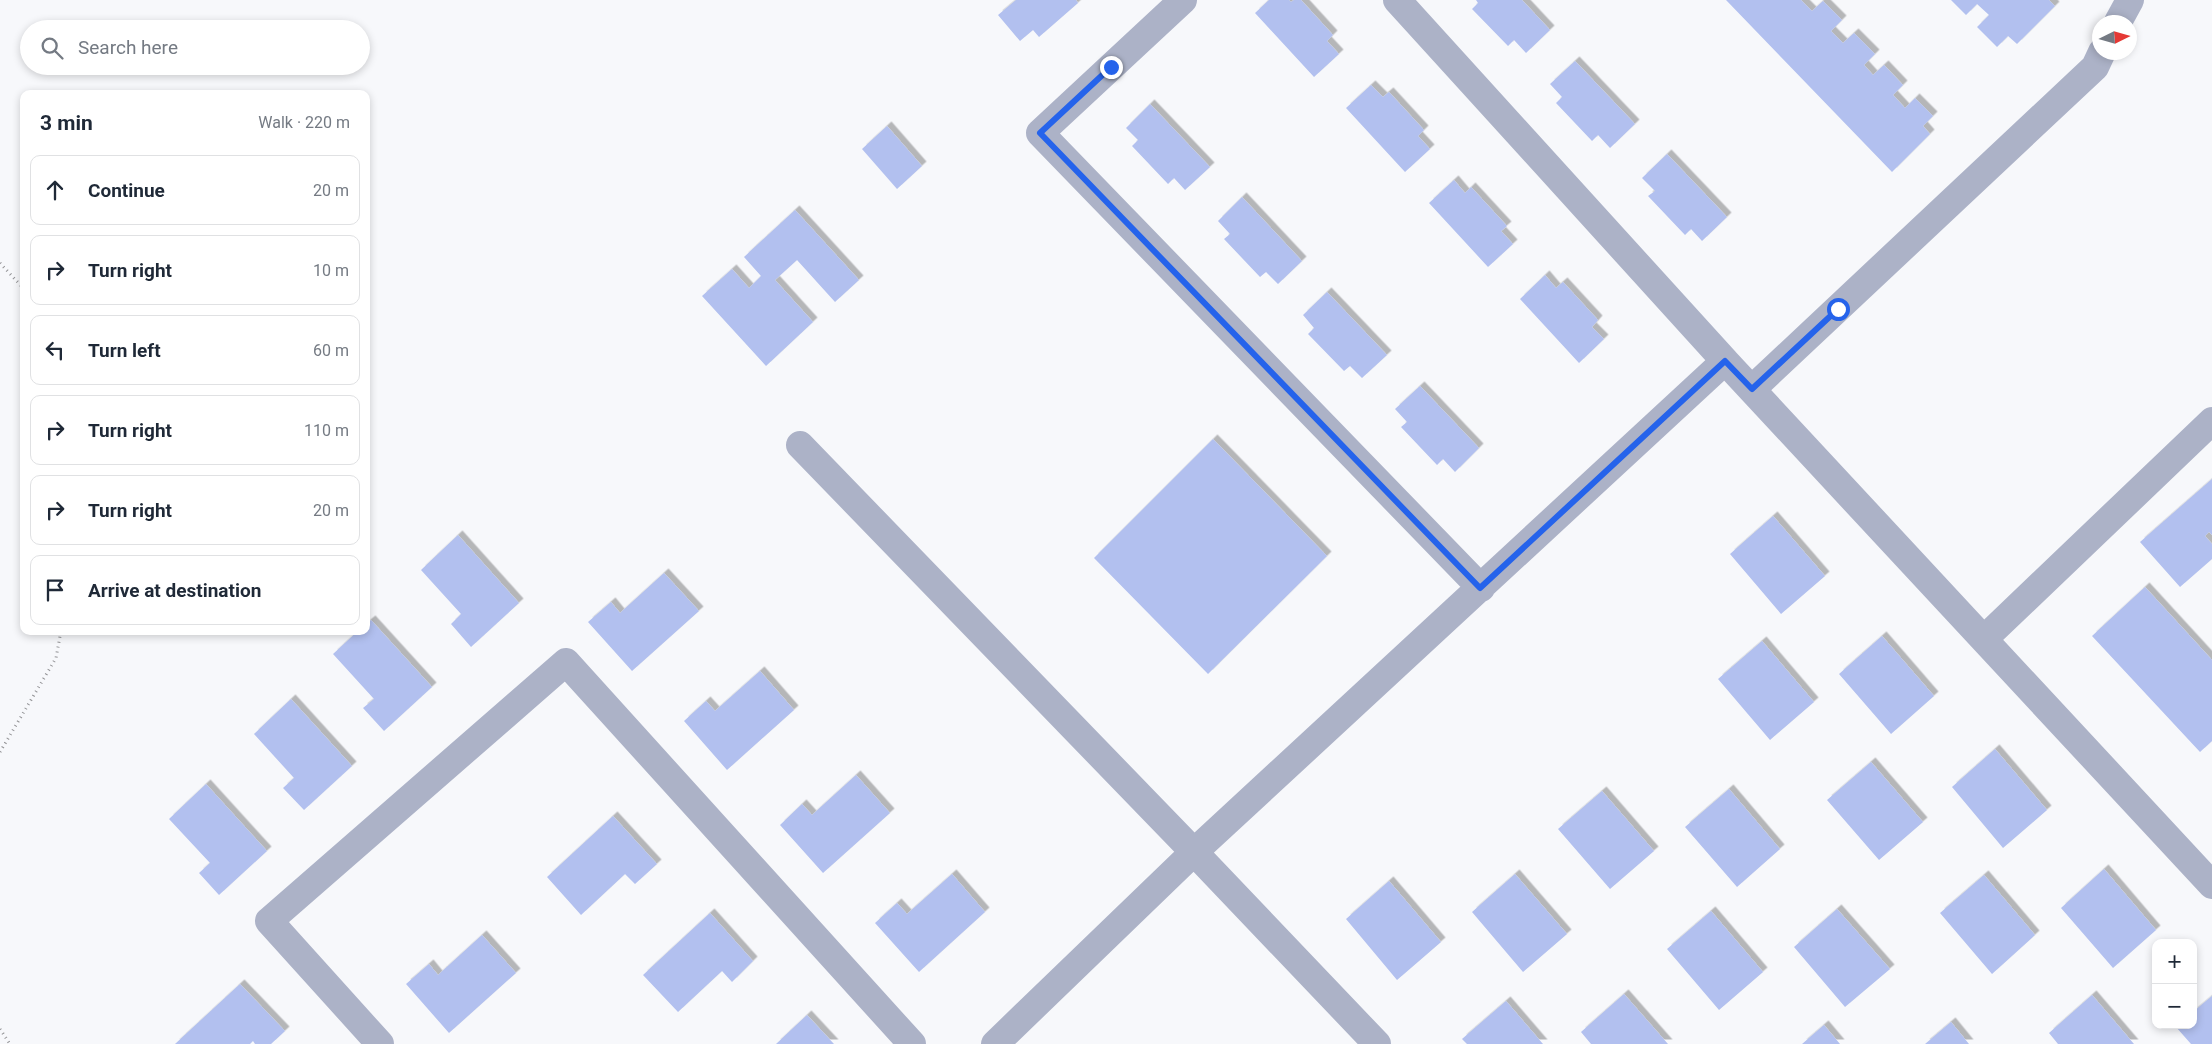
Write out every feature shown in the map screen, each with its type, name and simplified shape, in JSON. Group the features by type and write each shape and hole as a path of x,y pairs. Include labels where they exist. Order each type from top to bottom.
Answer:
{"lane":[{"path":"1183,0 1040,133 1480,588"},
{"path":"1397,0 1725,361 2212,885"},
{"path":"2122,15 2130,0"},
{"path":"1752,389 2095,67 2098,60"},
{"path":"995,1044 1194,852 1725,361"},
{"path":"1984,639 2212,421"},
{"path":"800,445 1377,1044"},
{"path":"380,1044 269,921 566,662 912,1044"}],"path":[{"path":"0,263 20,285"},
{"path":"0,752 56,658 61,635"},
{"path":"0,1029 10,1044"}],"building":[{"path":"1016,0 1076,0 1078,3 1039,37 1033,30 1020,41 998,15"},
{"path":"1269,0 1289,0 1291,2 1301,0 1333,35 1327,41 1339,54 1314,77 1255,13"},
{"path":"1476,0 1522,0 1550,30 1526,53 1514,40 1508,46 1472,9 1478,3"},
{"path":"1726,0 1801,0 1812,11 1823,1 1842,20 1831,31 1843,43 1854,33 1875,54 1864,65 1873,75 1884,65 1903,85 1893,95 1905,108 1915,98 1933,116 1923,126 1930,134 1892,172"},
{"path":"1951,0 2049,0 2055,6 2017,44 2008,36 1997,47 1977,27 1989,15 1977,4 1966,15"},
{"path":"1575,61 1635,124 1610,148 1598,135 1592,141 1556,103 1562,97 1550,84"},
{"path":"1371,85 1383,97 1389,92 1424,130 1418,136 1430,149 1405,172 1346,108"},
{"path":"1150,104 1210,167 1185,190 1174,178 1168,184 1132,146 1138,140 1126,128"},
{"path":"887,126 922,166 897,189 862,149"},
{"path":"1667,154 1727,217 1702,241 1691,229 1685,235 1648,196 1655,191 1642,178"},
{"path":"1454,180 1465,193 1471,187 1507,226 1501,231 1513,244 1488,267 1429,203"},
{"path":"1242,197 1302,261 1278,284 1266,272 1260,277 1224,239 1230,234 1218,221"},
{"path":"795,210 859,280 835,302 797,260 775,280 813,322 766,366 702,296 732,269 749,288 761,276 744,257"},
{"path":"1545,275 1556,288 1563,282 1598,320 1592,327 1604,339 1579,363 1520,299"},
{"path":"1327,292 1387,355 1362,378 1350,366 1344,371 1308,334 1314,328 1303,315"},
{"path":"1420,386 1479,448 1455,472 1443,459 1437,465 1401,427 1407,422 1395,409"},
{"path":"1213,439 1327,556 1208,674 1094,558"},
{"path":"2212,479 2212,535 2209,532 2205,536 2212,544 2212,559 2180,587 2140,542"},
{"path":"1773,516 1825,576 1781,614 1730,554"},
{"path":"458,535 519,603 471,647 451,624 461,614 421,570"},
{"path":"664,573 699,611 632,671 588,622 611,602 620,613"},
{"path":"2145,587 2212,660 2212,741 2200,752 2092,636"},
{"path":"370,621 432,687 384,731 363,708 374,699 333,654 354,635 370,635"},
{"path":"1882,636 1934,696 1891,734 1839,674"},
{"path":"1762,641 1814,702 1770,740 1718,679"},
{"path":"760,671 794,710 727,770 684,721 706,701 715,711"},
{"path":"291,699 352,766 304,810 283,788 294,778 254,734"},
{"path":"1995,749 2047,810 2003,848 1952,787"},
{"path":"1871,762 1923,822 1879,860 1827,800"},
{"path":"856,775 890,813 823,873 780,825 802,804 812,815"},
{"path":"206,784 267,851 219,895 199,873 210,863 169,819"},
{"path":"1729,789 1780,849 1737,887 1685,827"},
{"path":"1602,791 1654,851 1610,889 1558,829"},
{"path":"613,816 657,864 635,884 625,874 581,915 547,877"},
{"path":"2104,869 2156,930 2113,968 2061,908"},
{"path":"952,874 985,912 919,972 875,923 897,903 907,914"},
{"path":"1515,874 1567,934 1523,972 1472,912"},
{"path":"1984,875 2035,935 1992,974 1940,913"},
{"path":"1389,881 1441,942 1397,980 1346,919"},
{"path":"1837,909 1890,969 1845,1007 1794,947"},
{"path":"1711,911 1763,972 1719,1010 1667,949"},
{"path":"710,913 753,961 732,982 722,971 678,1012 643,975"},
{"path":"482,935 516,973 449,1033 406,984 429,964 438,975"},
{"path":"240,984 285,1031 271,1044 255,1044 253,1041 250,1044 175,1044"},
{"path":"1624,994 1668,1044 1591,1044 1581,1032"},
{"path":"2092,995 2134,1044 2058,1044 2049,1033"},
{"path":"2212,996 2212,1044 2191,1044 2178,1029 2197,1029 2197,1009"},
{"path":"1506,1001 1543,1044 1467,1044 1462,1039"},
{"path":"807,1015 834,1044 776,1044"},
{"path":"1951,1022 1969,1044 1925,1044"},
{"path":"1824,1025 1840,1044 1802,1044"}],"route":[{"path":"1111,67 1040,133 1480,588 1725,361 1752,389 1838,309"}]}
